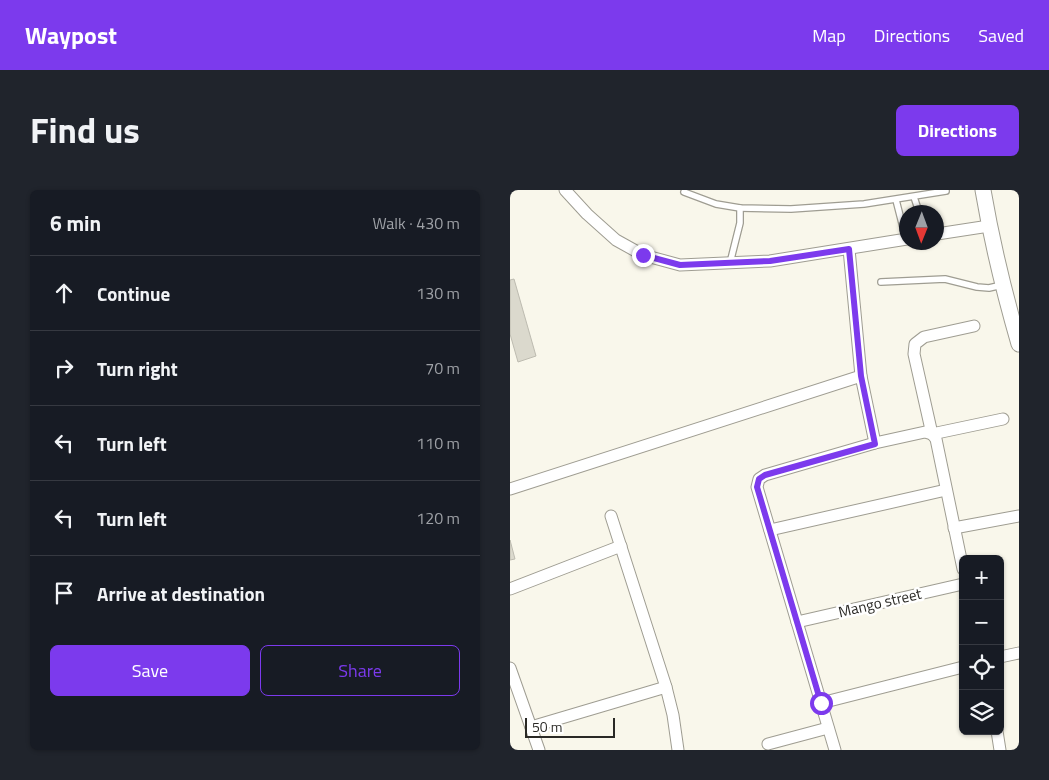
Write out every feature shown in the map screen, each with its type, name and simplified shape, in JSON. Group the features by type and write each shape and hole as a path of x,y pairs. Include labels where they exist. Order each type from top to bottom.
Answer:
{"street":[{"path":"565,190 587,214 616,240 643,255 680,265 770,261 899,240"},
{"path":"983,190 1002,285 1019,344"},
{"path":"944,233 989,226"},
{"path":"849,249 861,376 875,444"},
{"path":"960,555 936,439 932,434 914,354 915,344 924,337 974,326"},
{"path":"510,489 861,376"},
{"path":"835,750 757,487 759,479 765,475 875,444 925,432 932,434 1003,419"},
{"path":"770,530 946,490"},
{"path":"611,516 666,687 673,715 678,750"},
{"path":"954,528 1019,516"},
{"path":"510,589 622,546"},
{"name":"Mango street","path":"797,622 959,585"},
{"path":"1004,657 1019,653"},
{"path":"510,668 539,750"},
{"path":"821,703 959,668"},
{"path":"531,727 666,687"},
{"path":"768,744 828,728"},
{"path":"997,735 1000,750"}],"lane":[{"path":"684,192 716,204 740,208 791,209 864,204 946,191"},
{"path":"914,197 917,205"},
{"path":"896,200 899,212"},
{"path":"730,263 740,223 740,208"},
{"path":"881,282 945,279 977,287 989,288 1002,285"}],"building":[{"path":"514,279 536,356 518,362 510,334 510,280"},
{"path":"510,540 515,559 510,560"}],"route":[{"path":"643,255 680,265 770,261 849,249 861,376 875,444 765,475 759,479 757,487 821,703"}]}
